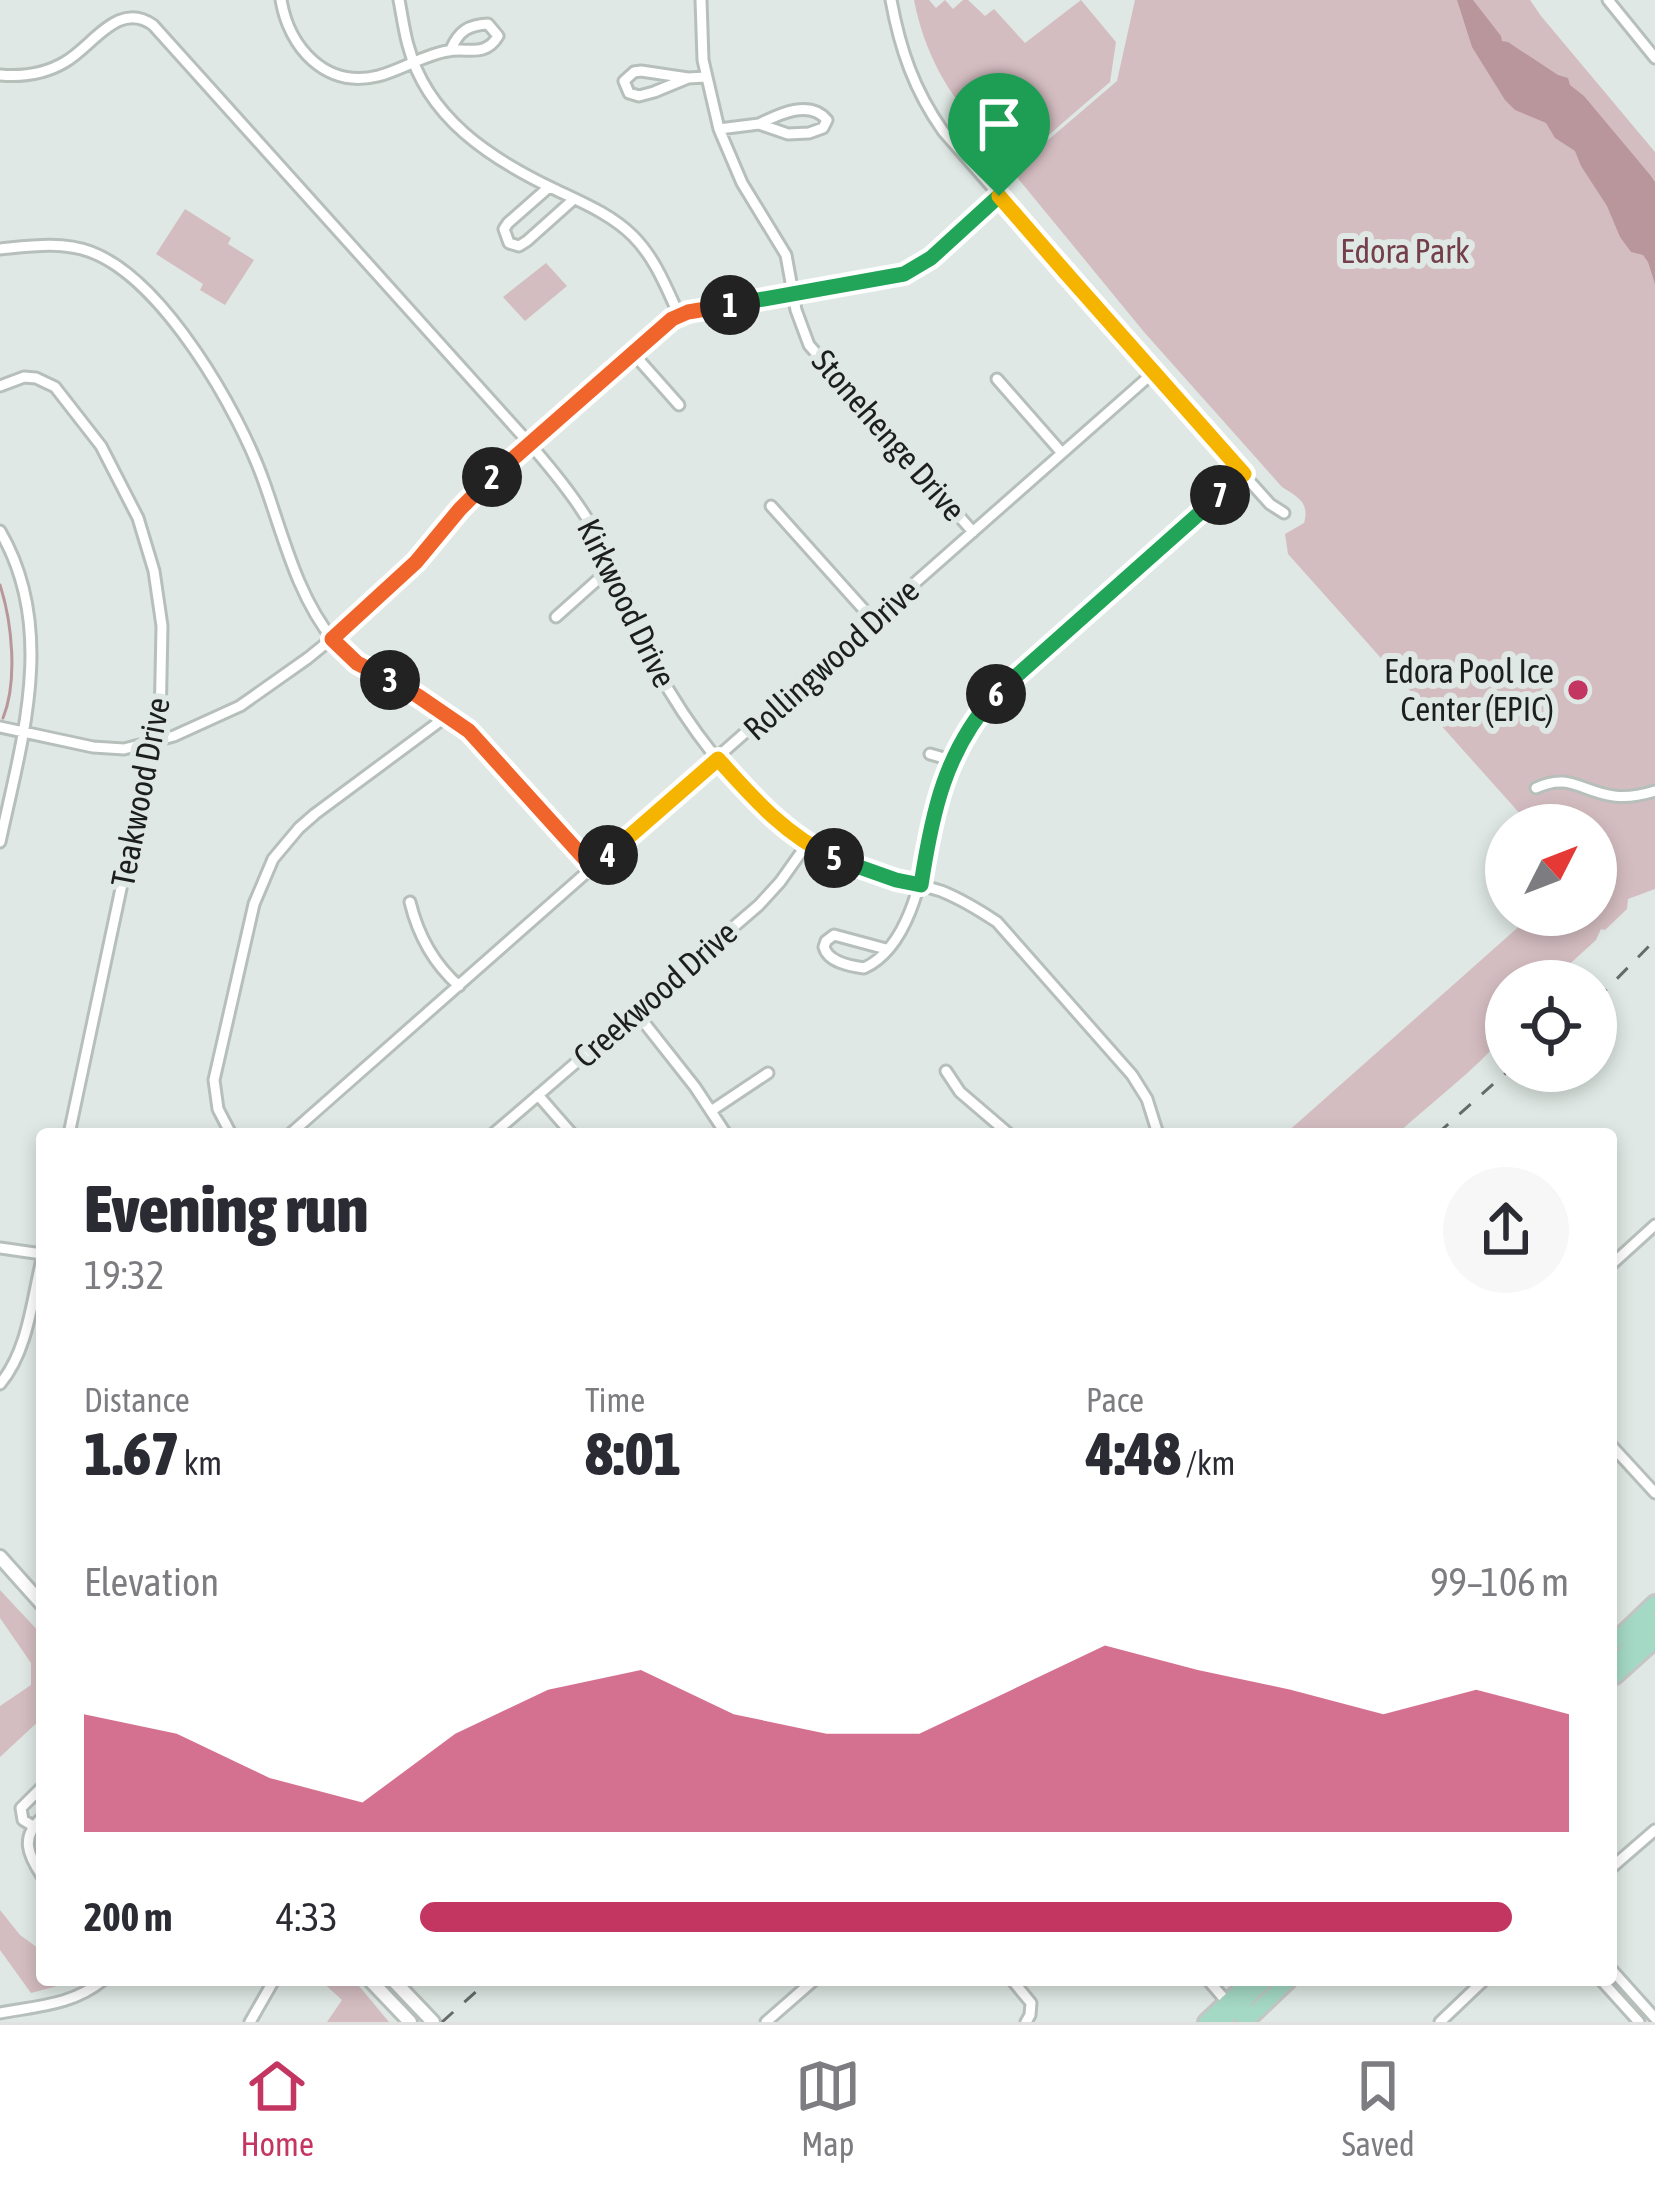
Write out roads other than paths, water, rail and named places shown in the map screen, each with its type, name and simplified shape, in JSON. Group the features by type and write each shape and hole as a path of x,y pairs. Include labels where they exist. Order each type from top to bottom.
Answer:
{"main road":[{"path":"0,1557 36,1597"},
{"path":"1617,1639 1655,1603"},
{"path":"1617,1662 1655,1622"},
{"path":"1617,1674 1655,1640"},
{"path":"376,1986 410,2022"},
{"path":"399,1986 433,2022"},
{"path":"1206,2022 1244,1986"},
{"path":"1260,1986 1240,2010 1245,2022 1283,1986"},
{"path":"1223,2022 1231,2013 1227,2002"}],"street":[{"path":"280,0 294,42 340,75 368,78 451,50 472,52 493,44 498,36 488,24 476,24 457,35 451,50"},
{"path":"399,0 415,64 435,100 470,140 514,170 618,223 653,260 679,315"},
{"name":"Stonehenge Drive","path":"701,0 706,77 719,129 742,183 786,255 801,329 813,352 973,532"},
{"path":"891,0 899,42 922,100 943,131 1270,504 1284,513"},
{"path":"1609,0 1655,58"},
{"name":"Kirkwood Drive","path":"0,75 42,73 70,59 116,20 131,15 147,20 571,494 613,566 653,663 683,714 763,809 807,844 857,867 971,905 997,922 1132,1075 1148,1099 1156,1128"},
{"path":"688,78 639,96 629,93 624,81 634,71 706,77"},
{"path":"719,129 759,124 810,109 827,120 823,128 809,133 779,133 759,124"},
{"path":"549,187 508,224 504,230 509,243 519,246 527,241 574,199"},
{"path":"0,727 112,749 152,743 240,706 387,592 474,495 679,315 889,278 918,267 999,196"},
{"path":"0,249 58,245 94,253 129,275 189,342 228,404 256,461 301,582 332,639 357,663 469,731 593,868"},
{"path":"632,352 679,405"},
{"name":"Rollingwood Drive","path":"297,1128 1154,372"},
{"name":"Teakwood Drive","path":"0,386 24,377 55,388 101,446 127,493 148,548 160,601 160,726 152,743 70,1128"},
{"path":"997,379 1062,453"},
{"path":"886,949 834,935 824,947 832,959 864,968 875,962 898,937 921,885 928,840 951,760 974,721 998,692 1244,474"},
{"path":"771,506 874,621"},
{"path":"0,531 21,577 30,615 32,655 0,842"},
{"path":"556,617 613,566"},
{"path":"228,1128 218,1109 214,1080 265,872 282,846 315,814 447,716"},
{"path":"930,754 951,760"},
{"path":"1536,788 1552,780 1618,796 1655,790"},
{"name":"Creekwood Drive","path":"500,1128 771,894 807,844"},
{"path":"410,902 429,952 459,986"},
{"path":"635,1011 722,1128"},
{"path":"946,1071 960,1092 1002,1128"},
{"path":"711,1111 768,1073"},
{"path":"538,1094 567,1128"},
{"path":"1617,1260 1655,1225"},
{"path":"0,1248 36,1256"},
{"path":"0,1384 21,1347 36,1283"},
{"path":"1617,1451 1655,1492"},
{"path":"36,1793 21,1808 22,1820 36,1822"},
{"path":"36,1824 29,1832 29,1853 36,1865"},
{"path":"1617,1863 1655,1829"},
{"path":"1617,1977 1655,2018"},
{"path":"0,2013 61,2003 94,1986"},
{"path":"250,2022 271,1986"},
{"path":"766,2022 807,1986"},
{"path":"1017,1986 1031,2003 1026,2022"},
{"path":"1213,1986 1227,2002"},
{"path":"1440,2022 1478,1986"},
{"path":"1606,1986 1639,2022"}],"waterway":[{"path":"0,585 12,652 11,687 3,718"}],"railway":[{"path":"1617,979 1655,940"},
{"path":"1444,1128 1485,1091"},
{"path":"442,2022 482,1986"}],"place":[{"name":"Edora Pool Ice Center (EPIC)","path":"1578,690"}],"park label":[{"name":"Edora Park","path":"1405,251"}]}
